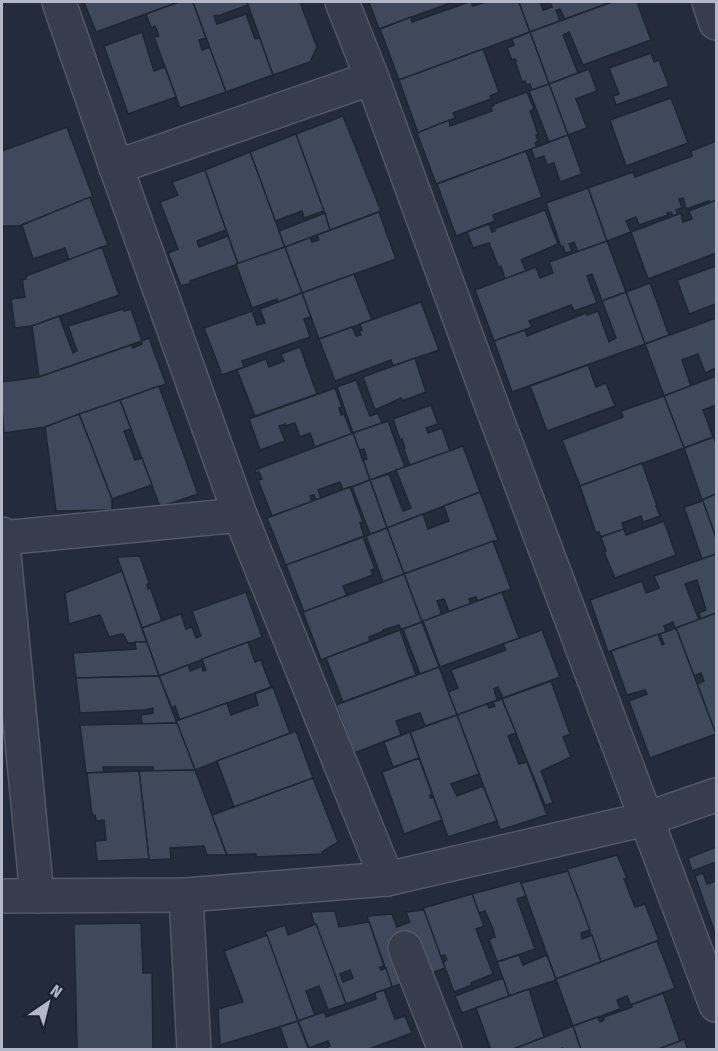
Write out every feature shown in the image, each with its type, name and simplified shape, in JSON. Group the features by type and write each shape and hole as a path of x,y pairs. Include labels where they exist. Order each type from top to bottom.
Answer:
{"street":[{"path":"59,2 240,515 387,879"},
{"path":"342,2 717,1005"},
{"path":"708,2 717,23"},
{"path":"116,166 372,78"},
{"path":"37,896 2,536 240,515"},
{"path":"2,896 186,895 387,879 646,819 717,795"},
{"path":"186,895 194,1050"},
{"path":"405,948 445,1050"}],"building":[{"path":"84,2 179,2 96,32"},
{"path":"179,2 193,2 206,38 199,40 202,50 210,47 226,92 180,108 154,37 159,36 155,26 151,28 146,14"},
{"path":"193,2 247,2 248,5 214,16 217,24 246,14 255,39 260,38 273,75 226,92"},
{"path":"247,2 300,2 317,47 310,62 273,75"},
{"path":"369,2 453,2 379,29"},
{"path":"469,2 473,6 486,2 519,2 530,32 399,80 380,29 411,17 412,22"},
{"path":"519,2 540,2 543,10 552,7 550,2 612,2 565,19 560,9 556,10 560,21 530,32"},
{"path":"612,2 637,2 651,40 583,65 569,32 563,35 578,73 549,84 530,32"},
{"path":"142,32 154,71 165,67 176,97 128,114 104,46"},
{"path":"530,32 549,84 532,90 530,84 522,82 516,61 512,60 507,48 514,45 512,39"},
{"path":"483,49 499,92 490,96 491,99 453,113 455,118 418,133 399,80"},
{"path":"651,53 654,62 659,60 669,86 616,105 613,96 619,94 609,68"},
{"path":"589,69 597,91 576,99 587,128 568,135 549,84"},
{"path":"549,84 568,135 549,142 529,91"},
{"path":"527,92 534,109 530,111 538,134 536,135 538,141 535,143 537,147 436,184 417,133 449,120 450,126 492,111 491,107 494,104"},
{"path":"671,98 688,143 626,166 610,120"},
{"path":"343,116 381,211 330,230 296,134"},
{"path":"67,127 93,197 19,226 2,226 2,151"},
{"path":"296,134 324,211 304,218 302,211 275,221 250,152"},
{"path":"568,135 582,174 560,182 554,163 547,165 544,156 535,159 531,149"},
{"path":"716,141 716,200 686,209 683,198 679,199 682,208 676,210 678,214 673,216 671,212 667,213 668,215 639,225 636,217 626,221 631,232 607,241 588,188 633,172 635,177 692,156 691,151"},
{"path":"526,151 542,197 493,215 495,221 456,236 437,184"},
{"path":"250,152 285,247 238,264 205,170"},
{"path":"205,170 226,230 197,241 199,247 228,236 238,264 181,286 168,253 178,249 160,202 178,195 172,182"},
{"path":"588,188 607,241 578,252 574,242 569,244 572,251 565,253 546,203"},
{"path":"90,197 108,245 69,260 65,248 33,259 22,225"},
{"path":"716,200 716,253 648,279 631,232 681,213 683,222 692,219 689,211"},
{"path":"545,210 558,244 521,260 526,271 505,279 489,243 473,248 467,232 489,224 492,232 495,231 494,229"},
{"path":"379,212 396,259 302,293 285,247 310,237 312,242 319,240 317,235"},
{"path":"325,213 330,230 285,247 279,231"},
{"path":"607,241 626,292 602,301 592,274 587,276 597,303 574,311 571,305 529,321 532,327 494,341 475,290 536,267 540,278 553,273 549,262"},
{"path":"102,247 119,295 32,326 15,328 11,299 25,297 22,280 26,279 26,276"},
{"path":"285,247 302,293 252,308 236,264"},
{"path":"716,266 716,304 689,314 677,280"},
{"path":"354,274 372,320 319,339 302,293"},
{"path":"650,283 669,335 645,344 626,292"},
{"path":"626,292 645,344 512,392 494,341 525,330 527,336 586,313 587,315 598,311 609,342 616,338 602,301"},
{"path":"302,293 311,317 304,319 310,337 242,361 244,367 222,375 204,328 252,311 257,325 265,323 260,309"},
{"path":"421,302 439,350 393,366 391,360 335,381 319,339 352,327 356,336 361,335 360,324"},
{"path":"123,309 124,311 131,309 142,341 39,377 32,326 59,316 73,353 77,351 68,326"},
{"path":"716,318 716,368 705,373 698,354 682,360 691,386 664,396 645,344"},
{"path":"149,338 166,384 45,427 4,433 2,382 39,377 131,345 133,348"},
{"path":"300,347 317,394 255,416 237,370 266,359 269,367 284,361 281,354"},
{"path":"415,358 426,392 402,401 401,398 375,410 363,377"},
{"path":"588,365 596,387 606,383 615,406 547,431 530,386"},
{"path":"716,376 716,405 703,410 713,437 684,448 664,396"},
{"path":"356,380 370,416 378,413 382,423 353,433 337,387"},
{"path":"159,386 198,494 160,507 120,400"},
{"path":"335,388 342,407 339,408 341,415 344,414 352,434 315,447 310,433 300,437 295,423 285,426 285,424 279,426 285,441 260,450 249,419"},
{"path":"664,396 684,448 580,486 562,440 623,417 621,411"},
{"path":"120,400 131,429 124,431 135,460 142,458 152,485 112,499 79,414"},
{"path":"431,405 438,424 426,428 428,433 442,428 450,451 410,466 393,419"},
{"path":"79,414 112,499 112,510 56,511 45,427"},
{"path":"388,421 405,467 370,480 363,460 367,459 364,449 359,450 353,433"},
{"path":"353,433 370,480 343,490 340,482 318,490 321,498 316,500 314,495 310,496 312,502 272,516 258,480 262,479 259,472 256,473 255,470"},
{"path":"714,437 716,494 702,500 684,448"},
{"path":"463,446 480,492 387,528 370,480 389,474 403,511 411,508 396,470"},
{"path":"642,463 660,516 643,522 641,516 622,523 624,529 601,537 599,532 596,533 580,486"},
{"path":"370,480 387,528 370,534 352,487"},
{"path":"350,487 363,522 360,523 364,536 286,566 267,518"},
{"path":"480,492 498,540 404,574 387,528 423,514 428,529 449,521 444,506"},
{"path":"716,494 716,538 702,500"},
{"path":"703,501 716,538 716,554 702,559 684,507"},
{"path":"664,521 676,555 615,578 604,552 606,551 601,537 624,529 626,535"},
{"path":"387,528 404,574 383,582 366,536"},
{"path":"363,537 375,569 371,570 373,575 343,586 347,596 304,612 286,565"},
{"path":"493,541 511,589 478,601 476,597 469,599 471,604 449,612 444,599 437,601 442,615 422,622 404,574"},
{"path":"716,554 716,613 701,619 699,613 706,610 697,580 685,584 699,620 675,628 673,622 664,626 666,632 608,652 590,600 642,581 646,593 659,588 654,576"},
{"path":"140,556 149,583 148,589 150,587 162,621 142,628 117,557"},
{"path":"122,571 147,642 128,643 123,634 109,637 100,615 69,624 65,593"},
{"path":"404,574 422,622 403,629 399,625 383,630 369,637 370,641 321,660 303,612"},
{"path":"246,592 262,637 159,676 142,628 181,614 186,629 192,627 196,638 201,636 192,611"},
{"path":"502,592 519,638 440,667 423,621"},
{"path":"716,613 716,734 697,684 704,681 701,673 694,676 676,628"},
{"path":"422,622 439,667 420,674 403,629"},
{"path":"676,628 716,734 650,758 629,701 647,694 645,690 627,695 611,651 658,634 662,645 664,644 660,634"},
{"path":"400,630 416,675 343,702 326,658"},
{"path":"542,630 560,677 503,698 498,687 494,689 497,700 457,715 448,692 458,688 451,670 506,650 503,644"},
{"path":"135,642 147,642 159,676 76,678 73,653 136,649"},
{"path":"248,642 255,662 261,660 271,687 180,720 175,706 172,708 159,676 188,665 190,671 202,666 203,671 206,670 202,659"},
{"path":"439,667 457,715 425,726 420,713 396,721 401,735 354,753 336,705"},
{"path":"159,676 177,723 142,724 141,715 153,713 153,708 80,713 76,678"},
{"path":"551,681 570,734 563,737 571,757 541,771 553,803 545,805 502,699"},
{"path":"273,687 290,733 195,770 176,721 227,703 231,715 258,705 255,694"},
{"path":"502,699 516,733 508,736 519,764 527,762 547,815 500,830 457,715 487,704 489,708 495,706 493,702"},
{"path":"457,715 479,774 451,784 457,796 483,786 497,821 448,837 410,732"},
{"path":"177,723 195,770 153,771 153,767 103,767 104,772 86,773 80,725"},
{"path":"296,731 313,778 234,807 217,761"},
{"path":"410,732 419,758 393,767 384,742"},
{"path":"419,758 432,794 430,798 433,797 442,820 404,834 382,772"},
{"path":"195,770 227,855 207,855 204,846 170,848 171,859 149,860 139,771"},
{"path":"139,771 149,859 97,861 95,841 106,840 104,820 96,821 95,815 92,815 87,773"},
{"path":"313,778 338,842 322,854 256,857 256,854 227,855 212,815"},
{"path":"716,847 716,862 692,871 688,858"},
{"path":"617,855 627,878 624,879 635,907 645,904 659,940 601,962 567,869"},
{"path":"568,871 590,930 581,933 582,939 592,935 601,962 556,979 521,883"},
{"path":"703,873 707,884 716,881 716,936 695,876"},
{"path":"520,881 526,896 517,899 535,949 497,962 489,939 495,937 493,929 485,911 479,913 472,894"},
{"path":"472,894 484,926 476,929 493,974 454,992 443,962 447,960 445,955 440,956 423,908"},
{"path":"424,910 445,968 392,987 367,916 392,914 397,927 410,922 406,912"},
{"path":"335,911 339,927 369,922 384,966 380,967 381,970 386,968 392,987 346,1004 311,912","holes":["350,970 353,978 343,982 340,974"]},
{"path":"141,923 143,973 152,973 153,1050 77,1050 74,924"},
{"path":"316,924 346,1004 328,1010 319,986 306,991 315,1015 298,1021 265,932 285,925 288,935"},
{"path":"267,935 298,1021 220,1045 218,1009 243,1002 224,951"},
{"path":"657,941 675,988 631,1005 627,996 617,1000 620,1009 573,1026 556,979"},
{"path":"519,955 523,965 547,955 556,980 509,996 497,962"},
{"path":"503,978 509,996 462,1013 455,996"},
{"path":"529,989 544,1037 511,1050 491,1050 476,1008"},
{"path":"384,990 395,1019 405,1016 412,1033 366,1050 322,1050 330,1046 328,1041 309,1048 298,1021 324,1012 326,1017 376,999 375,993"},
{"path":"663,993 680,1041 656,1050 581,1050 573,1026 598,1017 600,1022 604,1020 604,1017"},
{"path":"298,1021 309,1050 288,1050 280,1027"},
{"path":"573,1026 581,1050 562,1050 562,1048 559,1050 511,1050"},
{"path":"684,1039 688,1050 656,1050 680,1041"}]}
